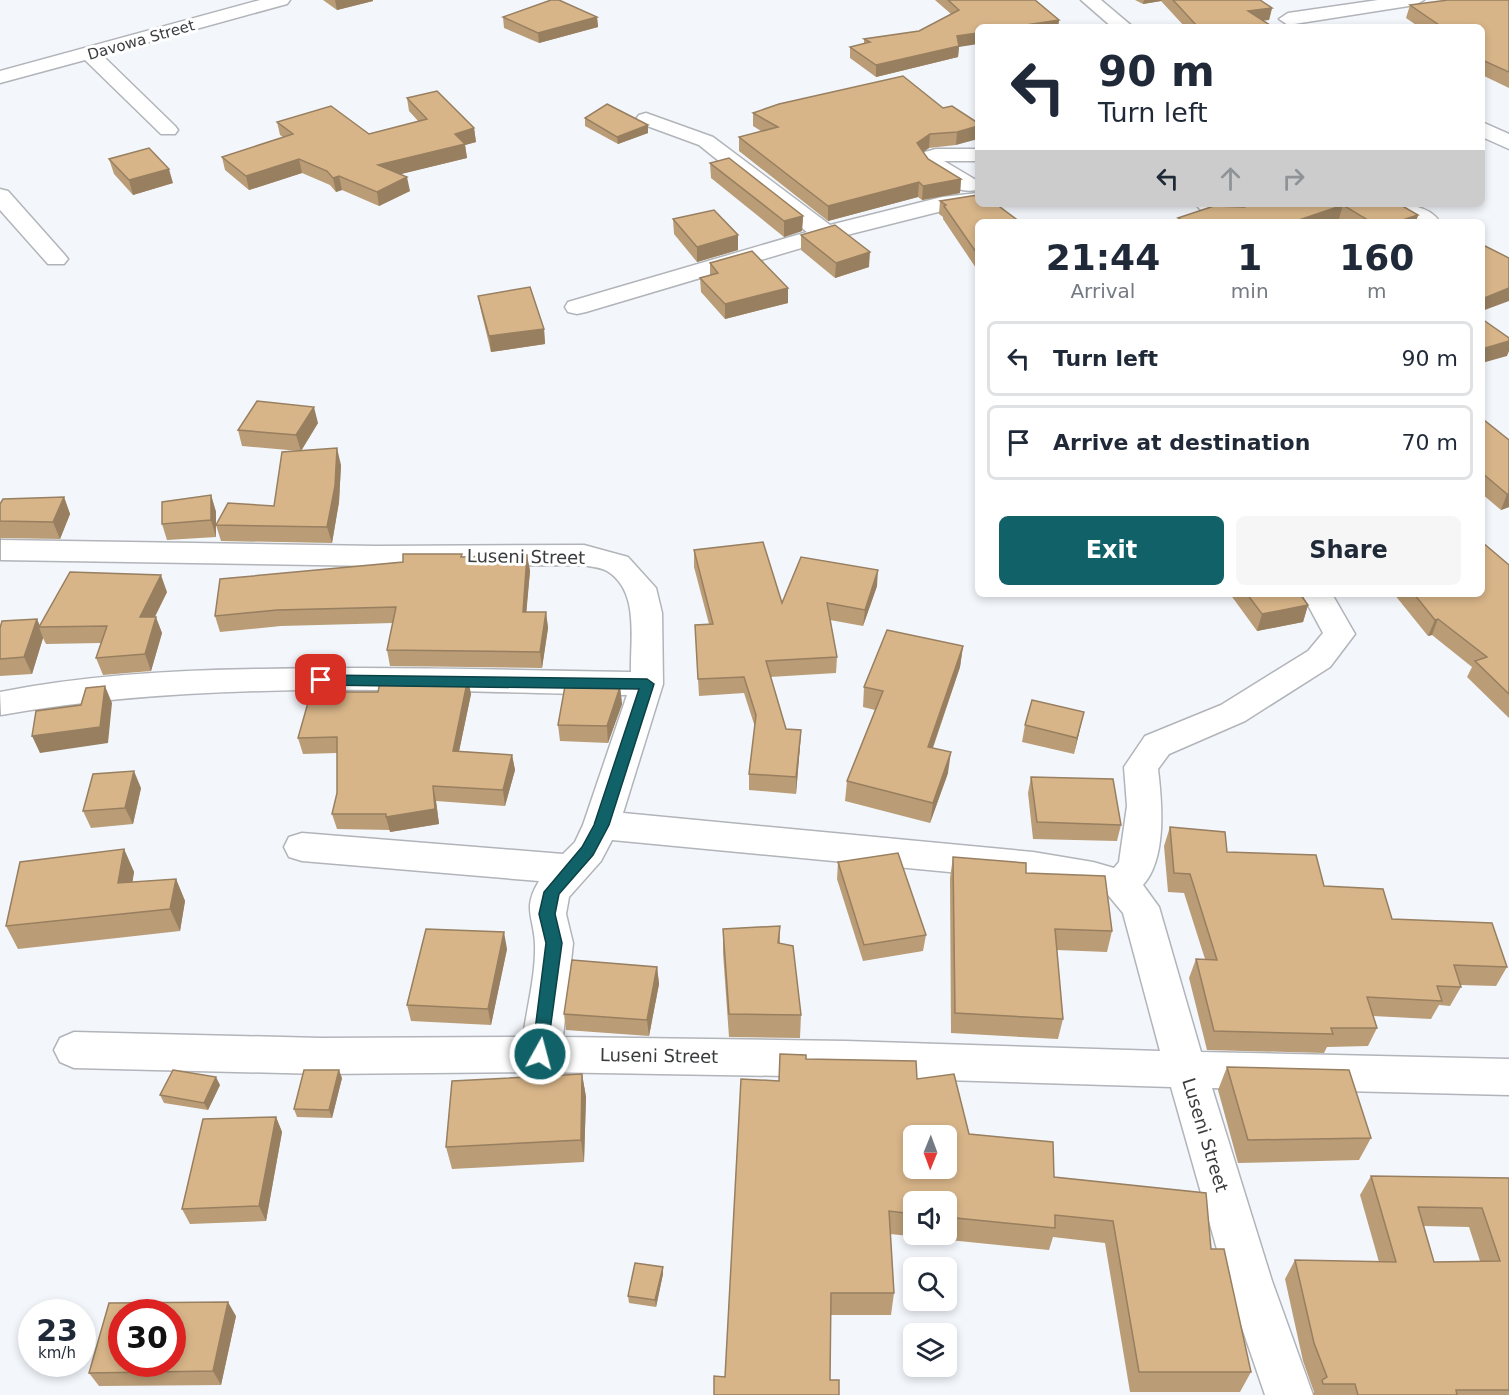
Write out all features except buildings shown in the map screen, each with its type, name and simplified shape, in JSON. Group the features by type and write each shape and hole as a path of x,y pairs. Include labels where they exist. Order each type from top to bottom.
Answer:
{"street":[{"name":"Davowa Street","path":"0,77 281,0"},
{"path":"1090,0 1120,24"},
{"path":"1271,9 1295,23 1415,0"},
{"path":"90,54 168,130"},
{"path":"646,119 706,141 817,228 828,233"},
{"path":"1485,130 1509,143"},
{"path":"975,155 936,155 929,158 936,166 975,190"},
{"path":"0,196 56,259"},
{"path":"577,307 828,233 942,204 975,200"},
{"path":"1210,207 1224,219"},
{"path":"1401,207 1423,219"},
{"name":"Luseni Street","path":"1,550 364,556 584,555 617,564 641,588 646,613 647,684 601,825 588,851 551,892 547,914 554,943 540,1054 834,1059 1186,1070 1249,1281 1289,1395"},
{"path":"1121,885 1137,867 1145,806 1141,767 1157,744 1233,713 1319,659 1339,633 1319,597"},
{"path":"1,703 90,690 255,681 408,680 647,684"},
{"path":"601,825 1033,866 1093,876 1121,885 1140,908 1186,1070 1509,1077"},
{"path":"302,847 570,869"},
{"path":"74,1050 321,1056 540,1054"}],"route":[{"path":"321,680 647,684 601,825 588,851 551,892 547,914 554,943 540,1054"}]}
